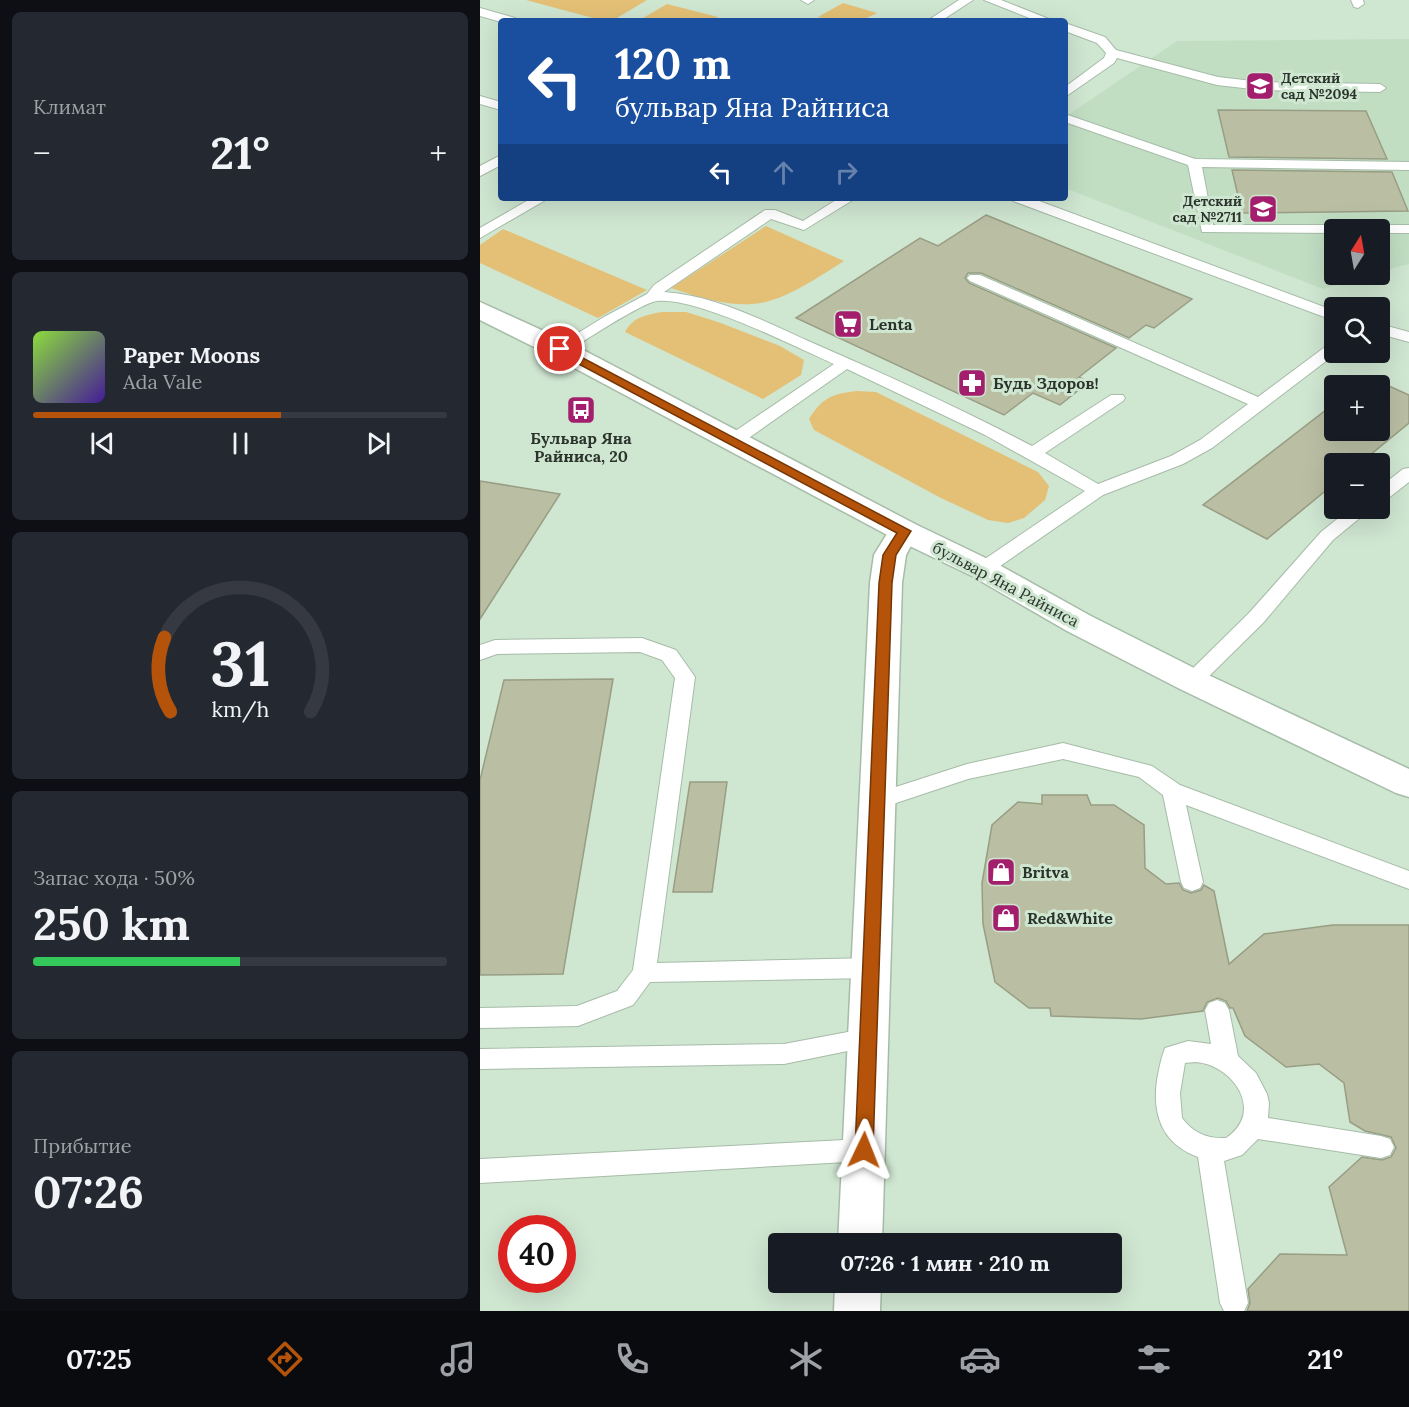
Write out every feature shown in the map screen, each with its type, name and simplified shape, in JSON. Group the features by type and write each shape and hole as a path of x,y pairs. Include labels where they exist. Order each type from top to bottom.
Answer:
{"main road":[{"name":"бульвар Яна Райниса","path":"480,310 560,349 904,531 983,569 1078,623 1192,681 1409,784"},
{"path":"860,1233 886,583 890,555 904,531"},
{"path":"857,1311 858,1293"}],"lane":[{"path":"938,18 967,0"},
{"path":"990,0 1040,18"},
{"path":"480,12 501,18"},
{"path":"1068,28 1101,40 1112,52 1217,81 1261,86 1380,88"},
{"path":"1068,91 1110,60 1112,52"},
{"path":"480,100 498,105"},
{"path":"1068,119 1194,164 1409,166"},
{"path":"480,172 498,161"},
{"path":"1194,164 1207,229 1409,228"},
{"path":"480,234 537,201"},
{"path":"560,349 653,296 659,288 770,213 804,226 844,201"},
{"path":"1026,201 1324,312"},
{"path":"975,279 1261,404"},
{"path":"653,296 687,300 758,324 1035,452 1097,491"},
{"path":"1390,332 1409,337"},
{"path":"983,569 1097,491 1178,460 1206,444 1324,355"},
{"path":"734,440 845,363"},
{"path":"1035,452 1117,398"},
{"path":"1390,488 1409,473"},
{"path":"1192,681 1256,618 1327,536 1349,519"},
{"path":"480,1018 578,1016 626,998 644,973 685,677 669,655 642,645 485,645"},
{"path":"878,801 968,772 1063,751 1146,771 1173,790 1409,880"},
{"path":"1173,790 1192,882"},
{"path":"644,973 871,968"},
{"path":"1217,1010 1227,1061"},
{"path":"480,1059 784,1054 868,1038"},
{"path":"1188,1051 1206,1051 1227,1061 1254,1088 1258,1105 1253,1126 1243,1138 1228,1149 1209,1149 1191,1142 1176,1130 1169,1115 1168,1093 1174,1055 1188,1051"},
{"path":"1253,1126 1381,1146"},
{"path":"1209,1149 1234,1303"},
{"path":"480,1171 864,1150"}],"shaded area":[{"path":"526,0 647,0 617,18 593,18"},
{"path":"843,3 877,13 866,18 818,17"},
{"path":"667,4 718,17 716,18 643,18"},
{"path":"1409,39 1409,264 1390,269 1390,219 1324,219 1324,285 1337,285 1323,289 1068,189 1068,115 1177,41"},
{"path":"766,226 844,261 798,289 762,303 723,302 671,288"},
{"path":"503,229 647,290 598,318 480,263 480,245"},
{"path":"662,312 686,312 780,346 804,360 801,375 763,399 625,332 636,320"},
{"path":"857,391 876,392 1038,472 1049,486 1045,500 1024,518 1008,523 988,520 941,498 814,430 809,419 824,401 835,395"}],"building":[{"path":"1218,110 1366,111 1387,159 1229,157"},
{"path":"1232,170 1392,172 1408,211 1242,213"},
{"path":"986,215 1192,299 1154,328 1146,325 1129,338 981,273 968,273 965,278 969,283 1116,348 1079,377 1089,382 1060,405 1033,393 1004,415 796,318 920,238 938,246"},
{"path":"1390,386 1409,395 1409,423 1390,439"},
{"path":"1324,412 1324,441 1387,441 1372,453 1324,453 1324,492 1267,539 1203,505"},
{"path":"480,481 560,494 480,619"},
{"path":"613,679 563,974 480,975 480,780 504,680"},
{"path":"690,782 727,782 712,892 673,892"},
{"path":"1042,795 1087,795 1091,805 1114,805 1144,825 1145,868 1166,884 1179,883 1183,890 1191,893 1201,890 1204,885 1214,891 1229,964 1264,934 1333,925 1409,925 1409,1311 1247,1311 1250,1303 1248,1289 1280,1254 1347,1255 1329,1187 1362,1157 1382,1160 1391,1157 1396,1148 1391,1137 1365,1131 1350,1122 1344,1083 1319,1064 1286,1067 1245,1036 1233,1008 1230,1008 1226,1001 1218,998 1207,1002 1203,1011 1141,1019 1051,1016 1050,1008 1029,1008 995,982 983,924 982,883 992,825 1018,802 1042,804"}],"place":[{"name":"Детский сад №2094","path":"1260,86"},
{"name":"Детский сад №2711","path":"1263,209"},
{"name":"Lenta","path":"848,324"},
{"name":"Будь Здоров!","path":"972,383"},
{"name":"Бульвар Яна Райниса, 20","path":"581,410"},
{"name":"Britva","path":"1001,872"},
{"name":"Red&White","path":"1006,918"}],"route":[{"path":"560,349 904,531 890,555 886,583 864,1150"}]}
